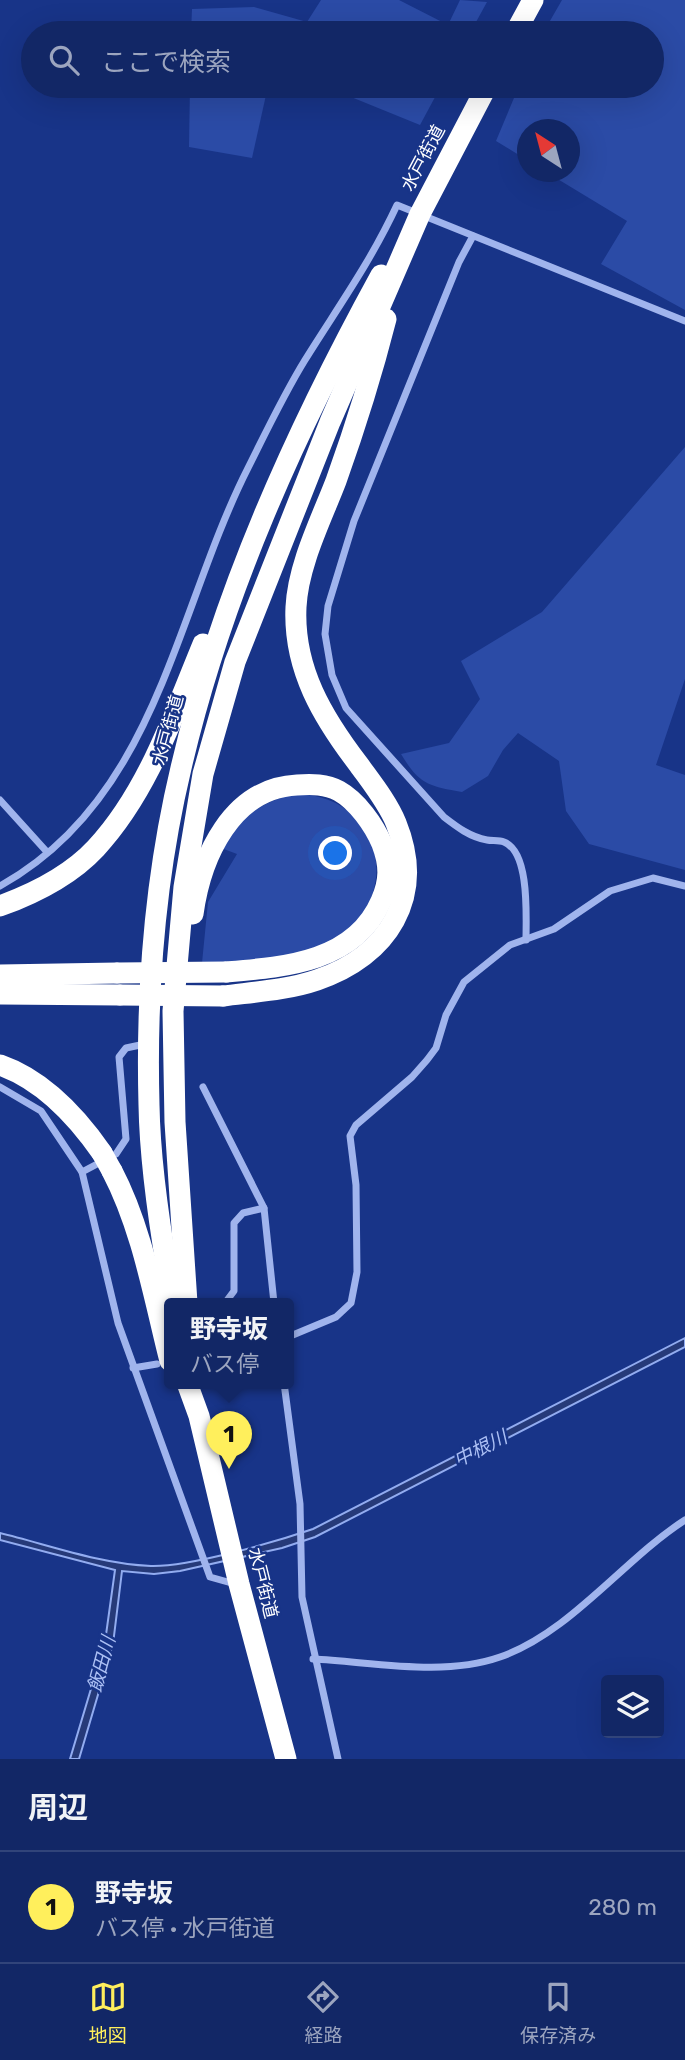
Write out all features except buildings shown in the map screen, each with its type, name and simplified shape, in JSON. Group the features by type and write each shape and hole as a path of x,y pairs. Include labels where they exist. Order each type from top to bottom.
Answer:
{"highway":[{"path":"522,21 533,0"},
{"name":"水戸街道","path":"187,1298 173,1011 184,887 203,774 218,718 263,588 419,214 481,98"},
{"name":"水戸街道","path":"172,1298 149,1108 149,1043 153,940 180,768 214,647 265,515 348,336 403,236 419,214"},
{"path":"0,995 223,996 315,981 350,966 373,950 403,905 406,864 396,822 313,696 298,646 296,605 314,537 360,416 387,316 393,279"},
{"path":"0,906 29,895 95,849 143,782 231,580 265,515"},
{"path":"0,975 117,973 226,972 276,968 335,950 359,935 377,911 389,874 386,855 363,815 339,791 322,785 271,789 238,809 225,826 206,864 194,903 174,1065"},
{"path":"0,1065 52,1096 76,1119 107,1162 127,1206 145,1265 163,1362"},
{"path":"177,1389 189,1431 214,1473"},
{"name":"水戸街道","path":"189,1389 214,1473 239,1584 286,1759"},
{"name":"水戸街道","path":"198,1389 199,1416"}],"street":[{"path":"0,886 47,852 91,807 124,764 163,687 191,615 217,534 304,361 351,292 397,205 685,321"},
{"path":"473,236 459,262 355,521 328,606 325,634 332,675 346,708 444,817 463,831 485,840 504,841 513,848 522,869 527,902 526,940"},
{"path":"0,800 47,852"},
{"path":"294,1335 344,1313 355,1293 356,1185 350,1136 356,1125 412,1077 436,1048 446,1015 464,982 503,949 554,929 610,891 653,878 685,886"},
{"path":"82,1172 116,1154 126,1139 119,1057 126,1048 149,1043"},
{"path":"0,1087 41,1111 82,1172 118,1323 209,1577 239,1584"},
{"path":"203,1087 264,1208 273,1298"},
{"path":"229,1298 234,1291 234,1223 243,1213 264,1208"},
{"path":"133,1368 163,1362"},
{"path":"285,1389 300,1504 302,1597 313,1659 338,1759"},
{"path":"313,1659 444,1667 507,1654 550,1629 685,1520"}],"shaded area":[{"path":"321,0 399,0 440,21 308,21"},
{"path":"460,0 487,2 477,21 450,21"},
{"path":"562,0 685,0 685,310 601,264 627,221 563,182 580,182 580,119 517,119 517,154 496,141 514,98 664,98 664,21 550,21"},
{"path":"254,7 303,21 192,21 192,9"},
{"path":"190,98 265,98 252,158 189,147"},
{"path":"354,98 435,98 420,125"},
{"path":"685,447 685,679 656,765 685,775 685,870 589,844 566,811 559,761 518,733 503,750 488,776 462,792 441,788 419,778 401,754 449,743 480,699 461,661 542,612"},
{"path":"294,794 317,796 336,803 353,815 365,829 373,847 376,866 375,887 365,912 355,926 342,937 305,953 254,961 202,963 208,902 237,854 221,848 235,828 252,813 270,802"}],"water":[{"path":"685,1338 685,1347 315,1537 282,1548 180,1571 154,1574 122,1571 113,1644 79,1759 70,1759 105,1642 115,1570 0,1540 0,1533 94,1558 151,1566 209,1558 255,1547 313,1529"}],"place":[{"name":"野寺坂","path":"229,1469"}],"water label":[{"name":"中根川","path":"480,1448"},
{"name":"飯田川","path":"101,1664"}]}
